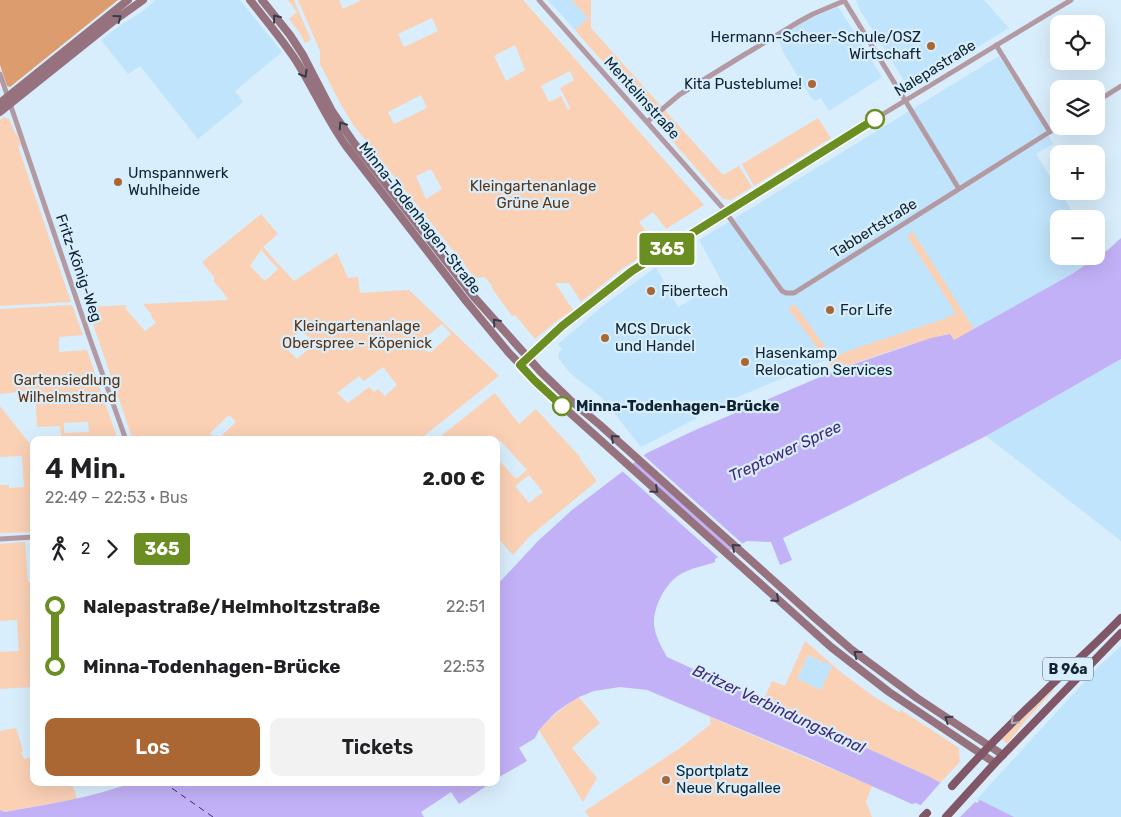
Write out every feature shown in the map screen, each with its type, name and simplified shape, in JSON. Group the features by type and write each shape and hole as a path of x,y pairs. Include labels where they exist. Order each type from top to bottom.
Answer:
{"main road":[{"path":"0,112 9,101 128,0"},
{"path":"0,103 9,101 143,0"},
{"name":"Minna-Todenhagen-Straße","path":"250,0 295,60 346,146 466,301 520,365 549,394 820,639 889,692 982,754"},
{"name":"Minna-Todenhagen-Straße","path":"262,0 290,35 303,55 332,111 354,143 474,296 562,394 600,425 852,650 896,683 989,746"},
{"name":"B 96a","path":"952,786 1038,697 1098,642 1121,618"},
{"name":"B 96a","path":"946,817 995,763 1121,633"},
{"path":"989,746 1003,755"},
{"path":"982,754 995,763"}],"street":[{"name":"Mentelinstraße","path":"539,0 726,212"},
{"path":"647,122 679,95 748,52 802,19 844,0 959,189"},
{"name":"Nalepastraße","path":"520,365 562,326 632,271 1071,0"},
{"path":"996,45 1050,132"},
{"name":"Fritz-König-Weg","path":"0,74 125,436"},
{"path":"1105,96 1121,86"},
{"name":"Tabbertstraße","path":"726,212 782,291 794,293 1050,132"},
{"path":"0,539 30,537"}],"shaded area":[{"path":"0,0 118,0 10,87 7,86 0,65"},
{"path":"156,0 240,0 282,52 235,91 243,102 198,139 140,66 128,74 101,40"},
{"path":"548,0 572,0 588,18 575,30"},
{"name":"Hermann-Scheer-Schule/OSZ Wirtschaft","path":"856,0 984,0 1009,28 911,88 908,87 860,10"},
{"path":"837,7 882,77 829,111 821,98 815,101 810,96 783,52 777,38 804,21"},
{"path":"999,56 1044,126 1053,144 1036,154 1050,176 1050,200 1065,200 1071,210 1050,210 1050,265 1086,265 974,329 954,315 833,357 695,415 697,418 641,447 601,397 571,374 558,358 559,352 562,349 558,344 604,305 656,267 678,307 722,282 699,240"},
{"path":"1121,359 1121,541 986,436"},
{"path":"1121,646 1121,817 1012,817 976,800 1099,666"},
{"path":"808,655 832,666 821,690 797,679"}],"green space":[{"path":"288,0 294,0 311,40 305,43 289,19 297,12"},
{"name":"Kleingartenanlage Grüne Aue","path":"298,0 339,0 343,9 361,0 523,0 704,205 666,229 653,212 639,222 657,247 623,268 581,302 569,283 555,283 573,310 535,339 515,315 512,316 485,277 475,278 354,126 320,64 320,51","holes":["432,18 438,31 404,47 398,34","515,45 525,70 506,81 494,56","570,71 574,80 560,88 570,108 568,110 561,96 549,102 541,86","421,95 427,108 394,124 388,112","431,169 442,189 426,199 416,176"]},
{"path":"572,0 591,0 591,28 723,175 739,166 752,187 731,200 723,199 575,30 588,18"},
{"path":"4,117 9,119 21,145 18,146 71,302 0,306 0,120"},
{"path":"818,118 831,138 754,186 742,164"},
{"name":"Kleingartenanlage Oberspree - Köpenick","path":"261,214 278,234 263,247 294,281 337,253 348,278 358,277 360,293 409,290 499,376 424,436 221,436 236,422 229,415 210,433 213,436 132,436 87,307 127,305 125,308 145,331 156,323 143,304 228,300 214,282 214,277 202,262","holes":["261,250 278,269 265,281 250,266","442,324 451,334 430,353 427,352 419,343","301,330 315,343 297,359 284,346","383,367 397,385 385,396 378,389 374,392 369,387 348,403 337,393 359,376 364,381"]},
{"path":"913,232 974,329 954,340 950,334 891,351 834,371 788,308 794,304 833,357 954,314 955,312 907,236"},
{"name":"Gartensiedlung Wilhelmstrand","path":"72,305 83,335 59,337 59,352 87,350 117,436 61,436 60,426 37,427 35,390 0,394 0,309","holes":["88,422 89,432 64,433 64,423"]},
{"path":"495,393 519,424 536,409 581,458 597,481 530,536 513,555 500,540 500,461 516,479 527,470 500,440 500,436 441,436","holes":["529,475 543,492 529,503 515,486"]},
{"name":"Gartensiedlung Wilhelmstrand","path":"0,406 30,444 30,532 0,533 0,485 9,485 9,488 24,487 22,456 0,457"},
{"path":"25,542 28,582 30,582 30,687 0,689 0,652 19,651 17,620 0,621 0,544"},
{"path":"805,641 842,673 873,696 899,712 901,710 959,748 960,762 940,783 763,701 772,681 785,686","holes":["808,655 832,666 821,690 797,679"]},
{"path":"1054,690 1007,744 1002,739"},
{"path":"579,697 600,723 572,748 597,778 583,802 539,730 562,708"},
{"path":"710,717 872,786 866,802 872,817 589,817 585,811 680,748 711,724"},
{"path":"16,728 24,759 30,758 30,786 73,786 77,799 4,812 0,810 0,731"}],"water":[{"path":"1121,238 1121,359 986,436 783,538 792,560 780,565 771,542 747,541 715,559 715,562 681,574 670,583 661,596 654,617 656,633 667,657 930,777 977,803 980,800 1014,817 946,817 647,690 620,687 594,691 579,697 555,713 539,730 535,738 519,748 527,761 500,777 500,582 538,541 572,510 647,453 693,431 834,371 931,338 950,334 954,340 1085,265 1105,265 1105,252"},
{"path":"123,786 486,786 459,804 451,792 421,812 424,817 0,817 0,810 5,812 70,800"}],"pier":[{"path":"642,454 744,545 734,551 634,460"},
{"path":"630,463 730,553 720,559 621,470"},
{"path":"941,782 977,800 960,817 940,817 919,807"}],"ferry route":[{"path":"169,786 213,817"}],"bus line":[{"name":"365","path":"562,406 520,365 562,326 632,271 875,119"}],"place":[{"name":"Hermann-Scheer-Schule/OSZ Wirtschaft","path":"931,46"},
{"name":"Kita Pusteblume!","path":"812,84"},
{"name":"Umspannwerk Wuhlheide","path":"118,182"},
{"name":"Fibertech","path":"651,291"},
{"name":"For Life","path":"830,310"},
{"name":"MCS Druck und Handel","path":"605,338"},
{"name":"Hasenkamp Relocation Services","path":"745,362"},
{"name":"Minna-Todenhagen-Brücke","path":"562,406"},
{"name":"Sportplatz Neue Krugallee","path":"666,780"}],"water label":[{"name":"Treptower Spree","path":"785,451"},
{"name":"Britzer Verbindungskanal","path":"779,709"}]}
